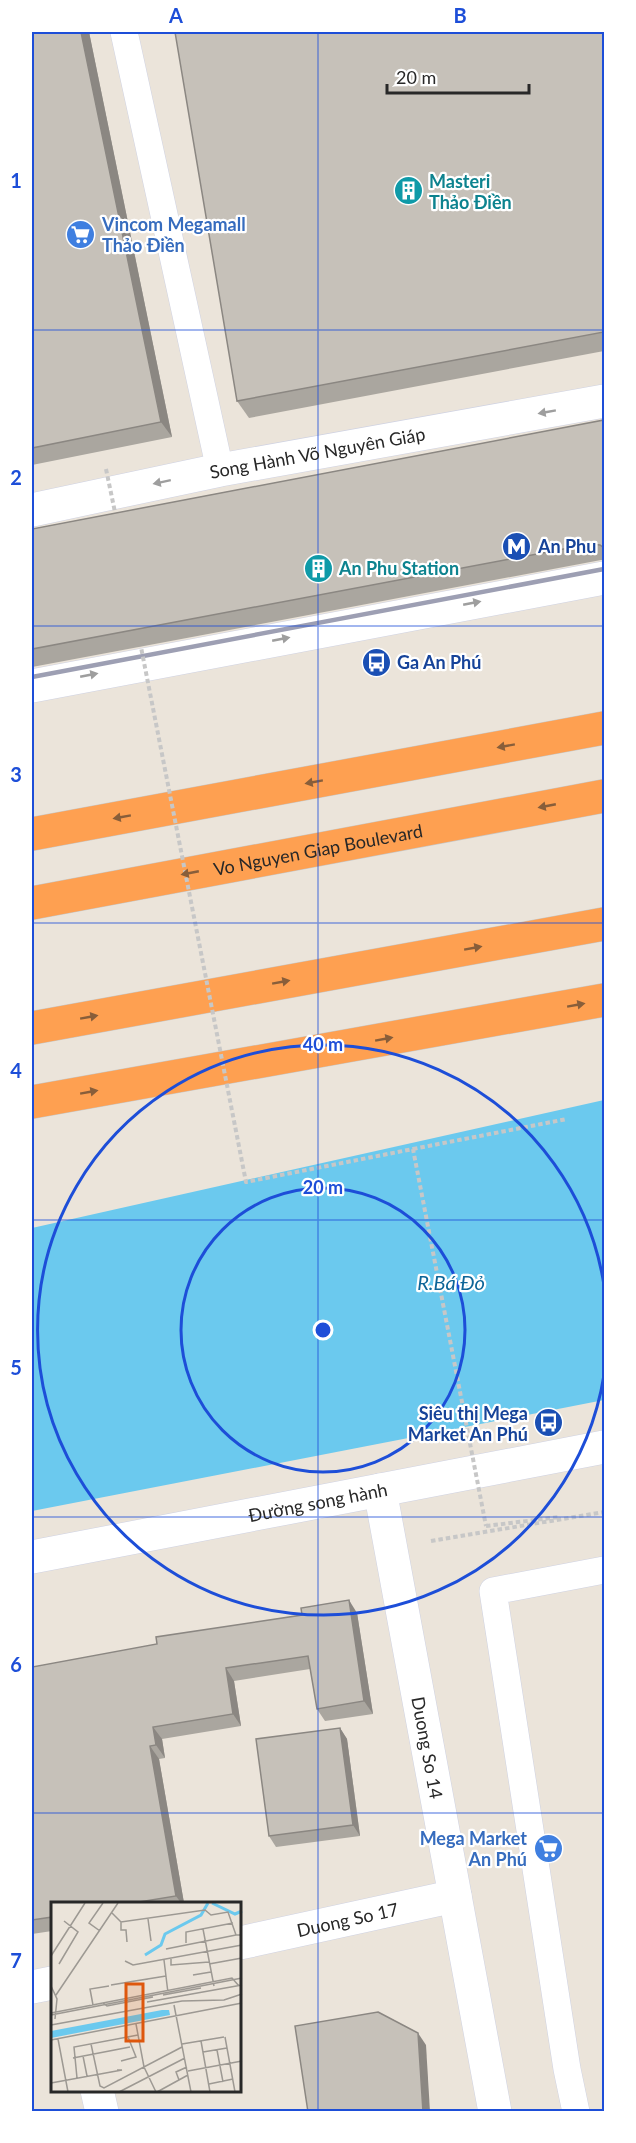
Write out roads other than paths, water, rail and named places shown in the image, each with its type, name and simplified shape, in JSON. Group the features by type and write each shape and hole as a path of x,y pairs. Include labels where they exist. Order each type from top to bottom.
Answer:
{"highway":[{"path":"32,834 604,728"},
{"name":"Vo Nguyen Giap Boulevard","path":"32,903 604,796"},
{"path":"32,1028 604,924"},
{"path":"32,1102 604,1000"}],"main road":[{"name":"Song Hành Võ Nguyên Giáp","path":"32,510 220,470 604,401"},
{"path":"32,686 604,578"},
{"name":"Đường song hành","path":"32,1557 604,1447"},
{"name":"Duong So 14","path":"380,1490 495,2112"},
{"name":"Duong So 17","path":"242,1943 454,1896"},
{"path":"32,1987 51,1983"},
{"path":"97,2092 102,2112"}],"lane":[{"path":"124,32 220,470"},
{"path":"576,2112 567,2069 494,1591 604,1570"}],"water":[{"name":"R.Bá Đỏ","path":"604,1100 604,1400 32,1511 32,1228"}],"railway":[{"path":"32,677 604,569"}],"place":[{"name":"Masteri Thảo Điền","path":"408,191"},
{"name":"Vincom Megamall Thảo Điền","path":"81,234"},
{"name":"An Phu","path":"517,546"},
{"name":"An Phu Station","path":"318,568"},
{"name":"Ga An Phú","path":"376,662"},
{"name":"Siêu thị Mega Market An Phú","path":"549,1423"},
{"name":"Mega Market An Phú","path":"548,1848"}]}
